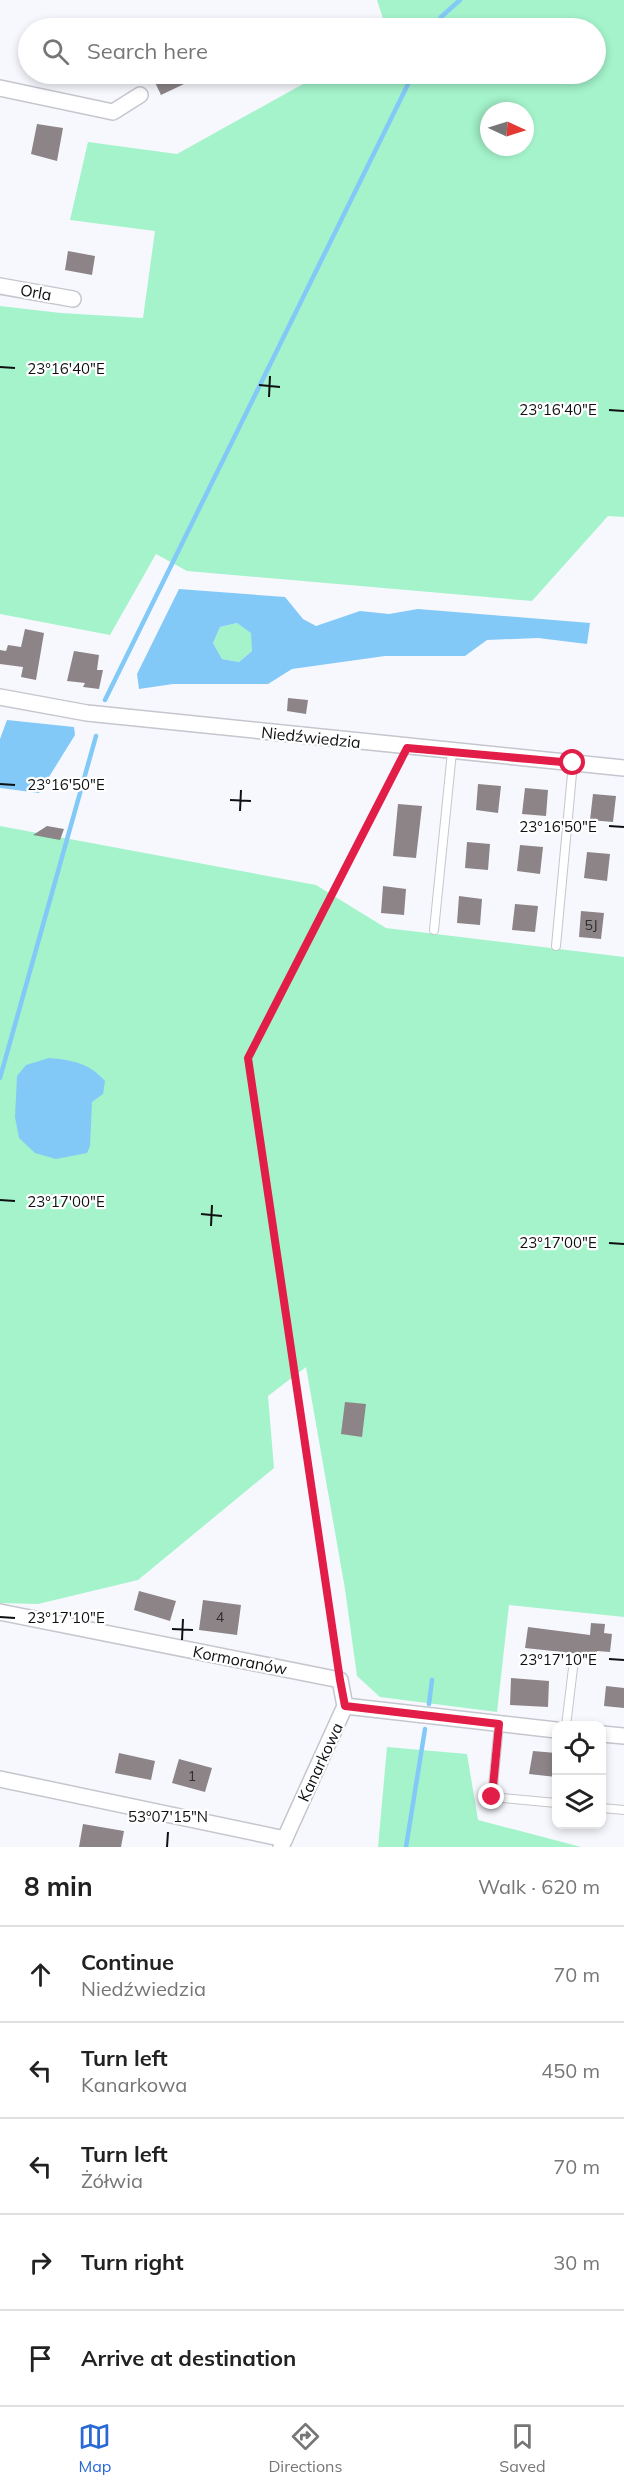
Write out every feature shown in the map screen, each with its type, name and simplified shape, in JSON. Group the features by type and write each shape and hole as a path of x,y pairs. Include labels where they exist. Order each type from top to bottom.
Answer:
{"street":[{"path":"0,88 113,112 140,95"},
{"name":"Orla","path":"0,286 73,299"},
{"name":"Niedźwiedzia","path":"0,697 87,713 407,748 624,768"},
{"name":"Kormoranów","path":"0,1612 340,1680"},
{"name":"Kanarkowa","path":"283,1843 345,1706 340,1680"},
{"path":"345,1706 552,1730"},
{"path":"606,1734 624,1736"},
{"path":"0,1779 283,1843"}],"lane":[{"path":"434,930 452,752"},
{"path":"556,946 573,763"},
{"path":"566,1721 573,1668"},
{"path":"499,1724 492,1797 552,1803"},
{"path":"606,1808 624,1810"}],"path":[{"path":"340,1680 248,1058 407,748"}],"green space":[{"path":"377,0 624,0 624,517 608,516 532,601 187,571 156,554 110,635 0,614 0,306 61,313 143,318 155,231 70,220 88,142 177,154 303,84 606,84 606,18 383,18"},
{"path":"237,623 252,633 252,651 239,662 222,659 213,643 220,627"},
{"path":"0,826 316,885 386,928 624,957 624,1617 509,1605 497,1712 380,1697 357,1676 345,1589 306,1367 268,1396 274,1468 138,1580 38,1604 0,1603"},
{"path":"387,1747 467,1754 478,1820 581,1847 378,1847"}],"water":[{"path":"179,589 285,597 303,619 316,626 360,611 389,614 418,609 590,623 587,644 538,638 487,640 465,656 385,656 292,669 268,684 173,684 139,689 137,674","holes":["237,623 251,633 252,651 239,662 222,659 213,643 220,627"]},
{"path":"7,720 74,727 75,735 39,793 0,788 0,739"},
{"path":"49,1058 86,1066 105,1081 103,1094 92,1102 90,1146 87,1153 56,1159 35,1153 19,1138 15,1117 17,1076 26,1065"}],"building":[{"path":"156,84 184,84 161,95"},
{"path":"37,124 63,128 57,161 31,154"},
{"path":"68,251 95,256 92,275 65,270"},
{"path":"25,629 44,633 36,680 21,677 23,667 0,664 0,650 6,651 8,645 21,647"},
{"path":"74,651 99,655 97,670 103,670 99,689 83,687 85,683 67,681"},
{"path":"288,698 308,700 306,714 287,711"},
{"path":"478,784 501,786 498,813 476,810"},
{"path":"525,788 548,790 546,816 522,814"},
{"path":"593,794 616,796 613,822 590,820"},
{"path":"398,804 422,806 416,858 393,856"},
{"path":"47,826 64,829 60,840 33,835"},
{"path":"467,842 490,844 488,870 465,868"},
{"path":"520,845 543,847 540,874 517,871"},
{"path":"587,852 610,854 607,881 584,878"},
{"path":"383,886 406,889 404,915 381,913"},
{"path":"459,896 482,899 480,925 457,923"},
{"path":"515,904 538,906 535,932 512,930"},
{"path":"581,911 604,913 601,939 579,937"},
{"path":"345,1402 366,1404 362,1437 341,1434"},
{"path":"139,1591 176,1601 170,1621 134,1610"},
{"path":"203,1600 241,1605 237,1635 199,1630"},
{"path":"591,1623 605,1624 604,1633 612,1634 610,1652 597,1651 596,1659 581,1657 581,1654 525,1648 528,1627 590,1635"},
{"path":"511,1678 549,1681 548,1707 510,1705"},
{"path":"606,1686 624,1688 624,1708 604,1706"},
{"path":"533,1751 552,1753 552,1777 529,1774"},
{"path":"119,1753 155,1761 151,1780 115,1773"},
{"path":"179,1759 212,1768 205,1792 172,1783"},
{"path":"83,1824 124,1831 121,1847 79,1847"}],"waterway":[{"path":"441,18 460,0"},
{"path":"105,700 408,84"},
{"path":"0,1078 96,736"},
{"path":"429,1704 432,1680"},
{"path":"406,1847 425,1729"}],"route":[{"path":"492,1797 499,1724 345,1706 248,1058 407,748 573,763"}]}
